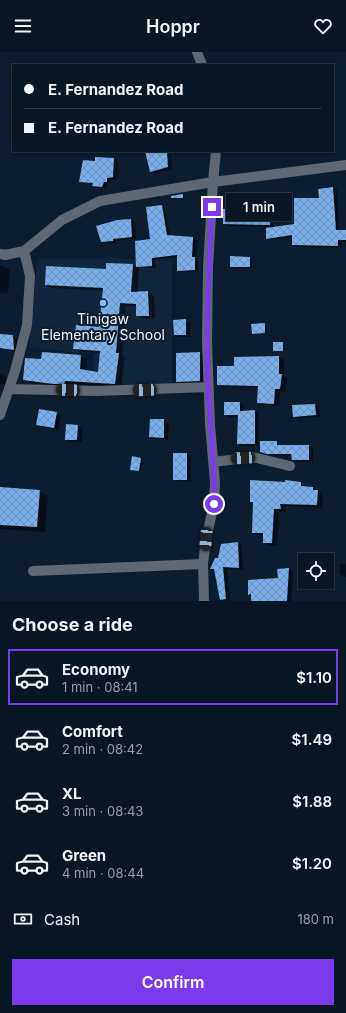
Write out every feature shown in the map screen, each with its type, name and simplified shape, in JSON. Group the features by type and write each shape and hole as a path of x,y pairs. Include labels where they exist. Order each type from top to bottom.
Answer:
{"street":[{"path":"197,52 202,64"},
{"path":"204,601 203,564 206,539 214,504 214,462 208,388 208,267 216,152"},
{"path":"0,254 6,255 24,251 62,220 100,201 213,182 346,166"},
{"path":"0,415 28,325 30,276 24,251"},
{"path":"9,389 97,391 208,388"},
{"path":"214,462 252,458 290,466"},
{"path":"33,571 203,564"}],"shaded area":[{"name":"Tinigaw Elementary School","path":"38,258 172,259 172,384 92,387 93,354 29,348"}],"building":[{"path":"145,152 167,152 168,167 150,172"},
{"path":"95,157 114,158 113,177 107,178 107,182 104,182 102,187 92,186 93,183 79,182 83,160 95,161"},
{"path":"333,187 336,230 346,230 346,240 338,240 338,246 292,245 292,235 266,239 266,228 294,224 294,198 319,198 318,189"},
{"path":"183,194 183,198 171,198 171,196"},
{"path":"255,203 255,212 270,212 270,225 223,224 223,209 245,208 245,204"},
{"path":"162,205 167,235 193,237 192,257 195,257 195,270 177,271 177,255 152,258 152,266 136,267 135,241 150,239 146,207"},
{"path":"131,219 132,237 101,242 96,226 117,220"},
{"path":"230,256 250,257 250,267 230,267"},
{"path":"106,263 133,264 131,292 148,291 149,316 136,316 136,304 120,303 116,353 119,353 115,384 65,381 64,384 53,384 23,380 25,358 41,359 42,352 81,355 80,369 98,372 100,351 73,349 76,325 99,327 103,288 45,285 46,266 106,269"},
{"path":"186,319 186,335 174,335 173,320"},
{"path":"265,323 265,333 252,334 251,324"},
{"path":"0,334 13,335 14,350 0,348"},
{"path":"273,342 283,342 283,351 273,351"},
{"path":"200,352 200,381 176,382 176,353"},
{"path":"279,356 279,374 282,374 280,389 275,389 274,404 257,403 258,386 217,385 217,366 234,366 234,357"},
{"path":"224,402 240,402 240,411 255,410 255,444 237,444 238,415 224,415"},
{"path":"315,404 316,415 293,417 292,405"},
{"path":"39,409 57,412 54,428 36,425"},
{"path":"150,419 164,419 164,438 149,437"},
{"path":"66,424 78,425 77,440 65,440"},
{"path":"260,441 277,441 277,445 309,445 309,460 292,460 291,454 267,454 260,452"},
{"path":"173,453 187,453 187,480 173,480"},
{"path":"132,456 141,458 139,471 130,470"},
{"path":"250,480 285,482 285,480 301,482 301,486 313,487 313,490 318,490 317,505 280,504 281,509 274,509 272,543 263,543 263,533 252,533 253,502 250,502"},
{"path":"0,487 40,490 37,527 0,525"},
{"path":"238,542 239,568 223,567 226,599 220,600 214,569 210,569 215,558 218,558 221,544"},
{"path":"289,568 287,601 251,601 251,594 248,595 248,580 278,578 277,569"}],"place":[{"name":"Tinigaw Elementary School","path":"103,303"}],"route":[{"path":"212,207 208,267 207,342 210,425 215,482 214,504"}]}
